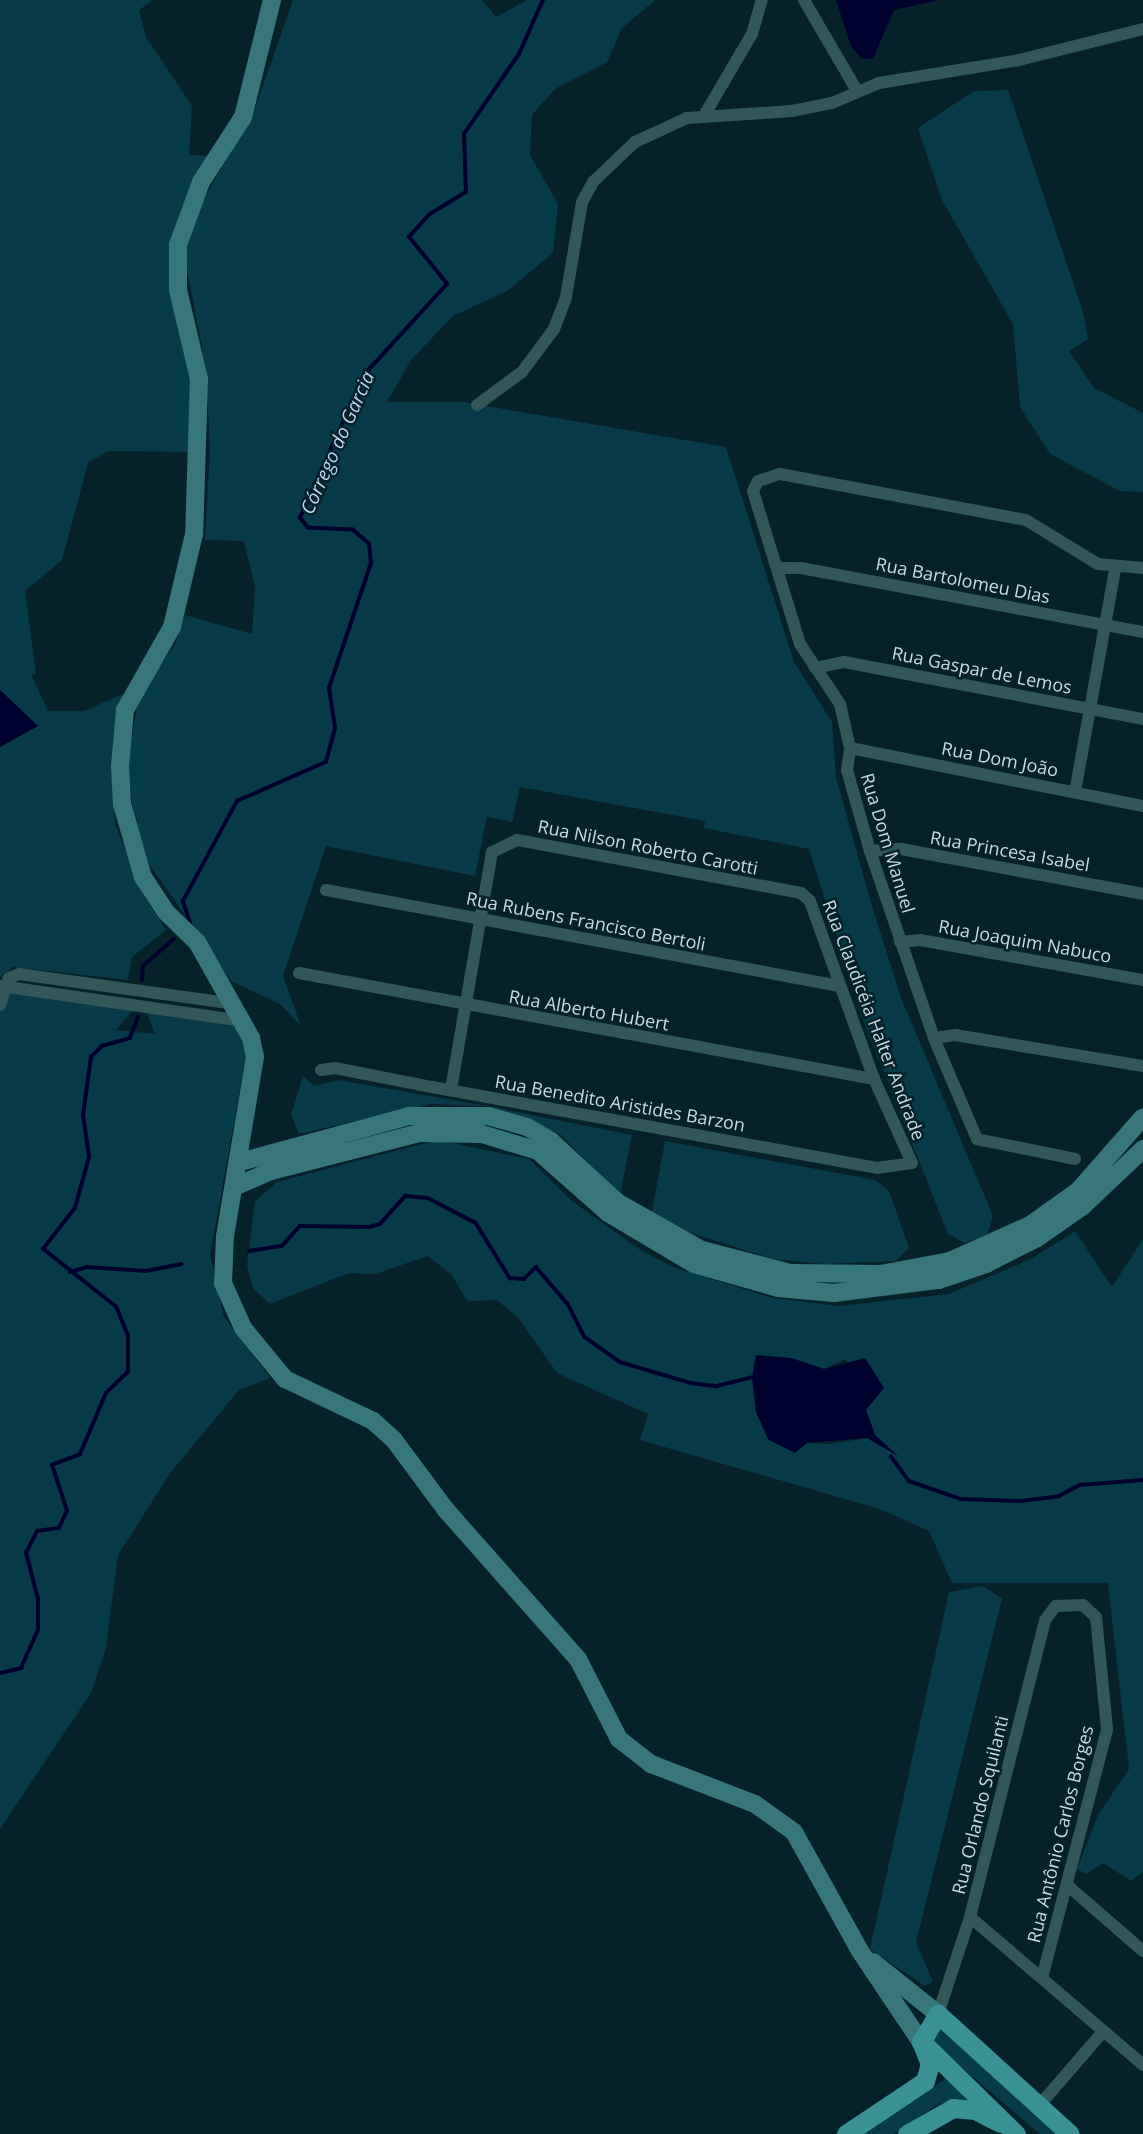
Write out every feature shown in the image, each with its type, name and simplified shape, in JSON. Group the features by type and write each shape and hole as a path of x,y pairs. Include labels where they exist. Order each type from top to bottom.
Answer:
{"main road":[{"path":"272,0 243,117 201,182 178,245 178,290 199,379 194,534 172,627 125,710 120,766 121,804 143,877 166,912 197,942 229,1003 242,1021 255,1057 234,1187 223,1283 259,1350 285,1378 373,1420 394,1440 454,1520 578,1659 605,1718 637,1755 755,1804 794,1832 860,1951 921,2042 930,2064 925,2081 846,2134"},
{"path":"240,1161 268,1151 409,1116 488,1116 527,1127 551,1141 617,1202 702,1250 790,1273 837,1276 944,1270"},
{"path":"1026,1236 1078,1191 1143,1118"},
{"path":"234,1187 271,1171 419,1133 482,1134 538,1151 608,1213 653,1244 745,1281 834,1293 944,1270 1026,1236 1109,1186 1143,1149"},
{"path":"860,1951 938,2014 1070,2134"},
{"path":"921,2042 938,2014"},
{"path":"921,2042 1014,2133"},
{"path":"907,2134 954,2108 985,2114 1014,2133"}],"street":[{"path":"705,114 752,34 762,0"},
{"path":"804,0 856,89"},
{"path":"477,405 522,372 554,329 566,297 574,227 593,182 635,142 705,114 792,111 832,103 856,89 1019,60 1143,29"},
{"name":"Rua Dom Manuel","path":"1075,1159 977,1139 934,1038 870,851 847,770 850,748 840,704 800,644 755,505 758,481 780,474 1026,520 1052,532 1086,558 1115,569"},
{"name":"Rua Bartolomeu Dias","path":"777,568 801,568 1143,632"},
{"path":"1075,792 1115,569 1143,568"},
{"name":"Rua Gaspar de Lemos","path":"815,668 845,662 1143,719"},
{"name":"Rua Dom João","path":"850,748 1143,806"},
{"name":"Rua Nilson Roberto Carotti","path":"481,920 492,852 517,840 801,894"},
{"name":"Rua Princesa Isabel","path":"870,851 901,849 1143,894"},
{"name":"Rua Rubens Francisco Bertoli","path":"326,890 839,986"},
{"name":"Rua Claudicéia Halter Andrade","path":"801,894 814,909 874,1079 912,1163"},
{"path":"451,1090 481,920"},
{"name":"Rua Joaquim Nabuco","path":"900,942 920,940 1143,980"},
{"name":"Rua Alberto Hubert","path":"299,973 874,1079"},
{"path":"0,1005 3,986 19,974 229,1003"},
{"path":"3,986 242,1021"},
{"path":"934,1038 955,1035 1143,1066"},
{"name":"Rua Benedito Aristides Barzon","path":"321,1070 451,1090 877,1168 912,1163"},
{"path":"268,1151 271,1171"},
{"name":"Rua Antônio Carlos Borges","path":"1043,1974 1107,1730 1096,1617 1083,1605 1056,1606"},
{"name":"Rua Orlando Squilanti","path":"938,2014 970,1917 1045,1620 1056,1606"},
{"path":"1067,1885 1143,1951"},
{"path":"970,1917 1043,1974 1101,2034 1143,2065"},
{"path":"1038,2107 1101,2034"}],"shaded area":[{"path":"0,0 153,0 139,10 146,37 192,106 189,155 210,156 181,209 174,234 191,366 195,452 108,451 88,463 62,560 25,591 36,674 31,674 48,711 84,711 125,693 112,758 115,824 143,894 166,930 132,957 128,980 13,967 0,977 0,747 37,726 0,690"},
{"path":"293,0 482,0 496,17 527,0 655,0 622,28 607,62 555,89 532,115 530,155 558,204 553,253 507,291 453,316 411,360 387,402 463,402 726,447 794,662 832,722 836,777 871,903 901,998 993,1216 987,1235 965,1243 948,1234 863,1020 809,849 704,828 705,821 520,787 512,822 487,817 475,876 326,846 283,976 301,1026 280,1004 231,981 149,864 134,817 127,767 138,700 176,642 185,615 252,634 255,588 244,541 205,540 210,453 206,369 185,258 195,214 254,111"},
{"path":"836,0 939,0 894,10 873,59 861,58 851,46"},
{"path":"1008,90 1083,312 1088,339 1069,351 1094,388 1143,413 1143,492 1120,491 1050,454 1020,407 1013,324 942,200 918,128 974,91"},
{"path":"0,690 38,726 0,747"},
{"path":"0,991 134,1009 116,1030 155,1034 146,1011 234,1026 244,1038 247,1051 210,1255 224,1317 270,1378 239,1390 171,1472 118,1555 106,1648 91,1693 0,1829"},
{"path":"303,1076 314,1086 338,1080 487,1106 430,1104 299,1134 291,1115"},
{"path":"487,1106 632,1135 620,1195 560,1134"},
{"path":"437,1140 529,1159 572,1201 639,1249 675,1268 773,1298 838,1306 949,1294 1031,1259 1075,1231 1112,1287 1143,1239 1143,1872 1131,1881 1103,1863 1086,1874 1077,1869 1098,1815 1129,1769 1108,1583 952,1583 929,1531 880,1509 640,1440 648,1414 557,1373 519,1319 497,1300 467,1301 452,1275 428,1256 375,1274 349,1273 270,1304 253,1288 247,1265 255,1201 277,1182","holes":["791,1358 824,1369 845,1359 873,1396 866,1410 875,1435 898,1456 867,1438 828,1444 768,1440 756,1412 752,1377"]},
{"path":"665,1141 875,1180 889,1191 909,1248 896,1261 823,1264 774,1259 678,1229 651,1217"},
{"path":"756,1355 791,1358 824,1369 865,1358 884,1388 866,1410 875,1435 898,1456 867,1438 807,1443 795,1453 769,1440 756,1412 752,1377"},
{"path":"983,1586 1002,1599 916,1942 933,1982 925,1986 870,1949 949,1592"},
{"path":"937,2026 1057,2134 1040,2134 938,2047 928,2033"},
{"path":"950,2076 986,2107 960,2099 936,2105 894,2134 862,2134"}],"waterway":[{"name":"Córrego do Garcia","path":"190,923 183,901 237,801 326,762 335,728 329,688 371,563 369,544 353,530 308,528 300,518 364,375 447,284 409,237 430,214 466,192 464,134 519,54 543,0"},
{"name":"Córrego do Garcia","path":"142,980 143,966 174,939"},
{"name":"Córrego do Garcia","path":"0,1673 21,1668 38,1630 38,1599 26,1553 37,1531 59,1528 67,1511 52,1465 80,1454 106,1393 128,1372 128,1336 116,1307 43,1249 75,1208 89,1157 83,1115 91,1057 102,1046 130,1038 138,1017"},
{"path":"249,1251 282,1246 300,1226 369,1227 380,1224 405,1196 428,1198 476,1223 510,1278 524,1279 536,1267 568,1304 585,1337 620,1362 691,1383 717,1386 752,1377"},
{"path":"70,1272 87,1267 146,1271 181,1264"},
{"path":"891,1456 909,1481 961,1499 1021,1501 1059,1496 1080,1485 1143,1480"}]}
